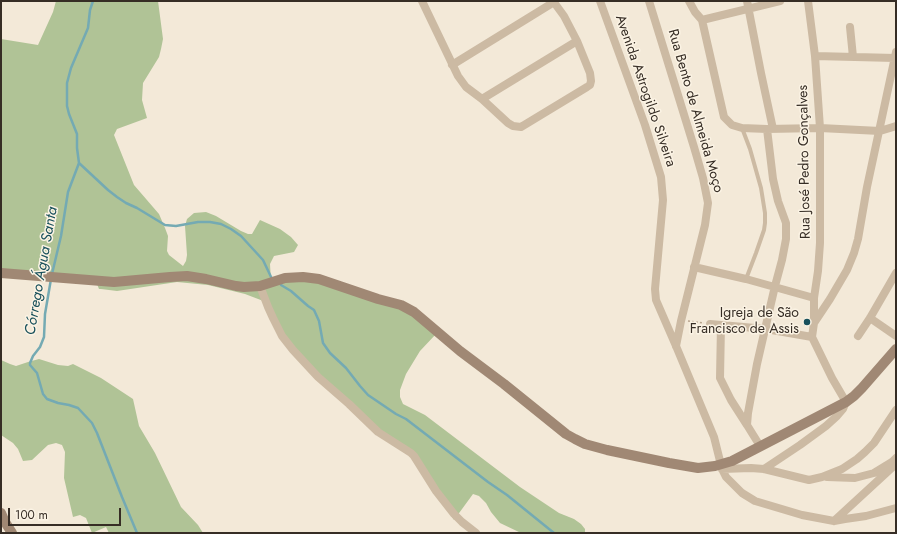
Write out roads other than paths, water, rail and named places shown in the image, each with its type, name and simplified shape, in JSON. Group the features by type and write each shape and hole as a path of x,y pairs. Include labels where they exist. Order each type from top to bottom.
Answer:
{"street":[{"path":"422,1 452,65 466,87 513,126 521,127 568,99 590,85 591,78 577,41 564,16 554,2 452,65"},
{"name":"Avenida Astrogildo Silveira","path":"600,1 645,125 661,176 663,200 655,296 714,437 721,467"},
{"name":"Rua Bento de Almeida Moço","path":"649,1 683,110 701,172 708,203 676,346"},
{"path":"689,1 695,12 702,20 724,117 732,125 742,128 820,128 880,131 896,126"},
{"path":"702,20 748,5 780,1"},
{"name":"Rua José Pedro Gonçalves","path":"808,1 815,56 820,128 820,243 814,298 814,323 812,337"},
{"path":"747,425 751,395 774,286 782,260 786,239 786,223 775,191 773,179 770,129 748,5"},
{"path":"850,27 852,57"},
{"path":"482,100 577,41"},
{"path":"814,323 844,276 858,240 867,187 895,55 852,57 815,56"},
{"path":"694,267 774,286 814,298"},
{"path":"1,273 114,282 187,276 236,286 260,286 285,278 303,277 319,279 378,299 401,305 414,312 460,351 560,429 585,444 606,450 698,468 721,467 764,469 810,480 822,477 842,469 857,460 874,443 896,410"},
{"path":"858,336 896,273"},
{"path":"260,286 282,336 293,350 318,377 349,404 373,428 414,456 433,486 454,514 476,533"},
{"path":"870,318 896,336"},
{"path":"710,324 766,329 812,337 832,378 846,402"},
{"path":"721,325 720,378 731,400 760,446"},
{"path":"721,467 846,402 862,388 896,349"},
{"path":"764,469 816,434 837,416 843,409 846,402"},
{"path":"822,477 855,478 874,473 896,458"},
{"path":"834,520 896,464"},
{"path":"721,467 730,482 742,493 755,501 802,515 834,520 866,516 896,508"},
{"path":"1,513 12,533"}],"lane":[{"path":"742,128 750,149 761,188 765,213 764,230 746,279"}],"waterway":[{"name":"Córrego Água Santa","path":"52,274 61,236 68,192 79,163 77,134 67,106 67,83 71,68 88,28 90,10 93,1"},
{"path":"79,163 117,197 165,225 176,226 198,222 210,222 221,224 231,229 241,236 263,260 272,279"},
{"name":"Córrego Água Santa","path":"51,279 45,314 44,337 40,347 33,356 30,365 37,373 43,394 47,399 78,408 92,423 137,533"},
{"path":"281,285 291,291 314,310 319,321 323,343 330,353 346,368 368,395 406,419 507,495 554,533"}],"place":[{"name":"Igreja de São Francisco de Assis","path":"807,322"}]}
